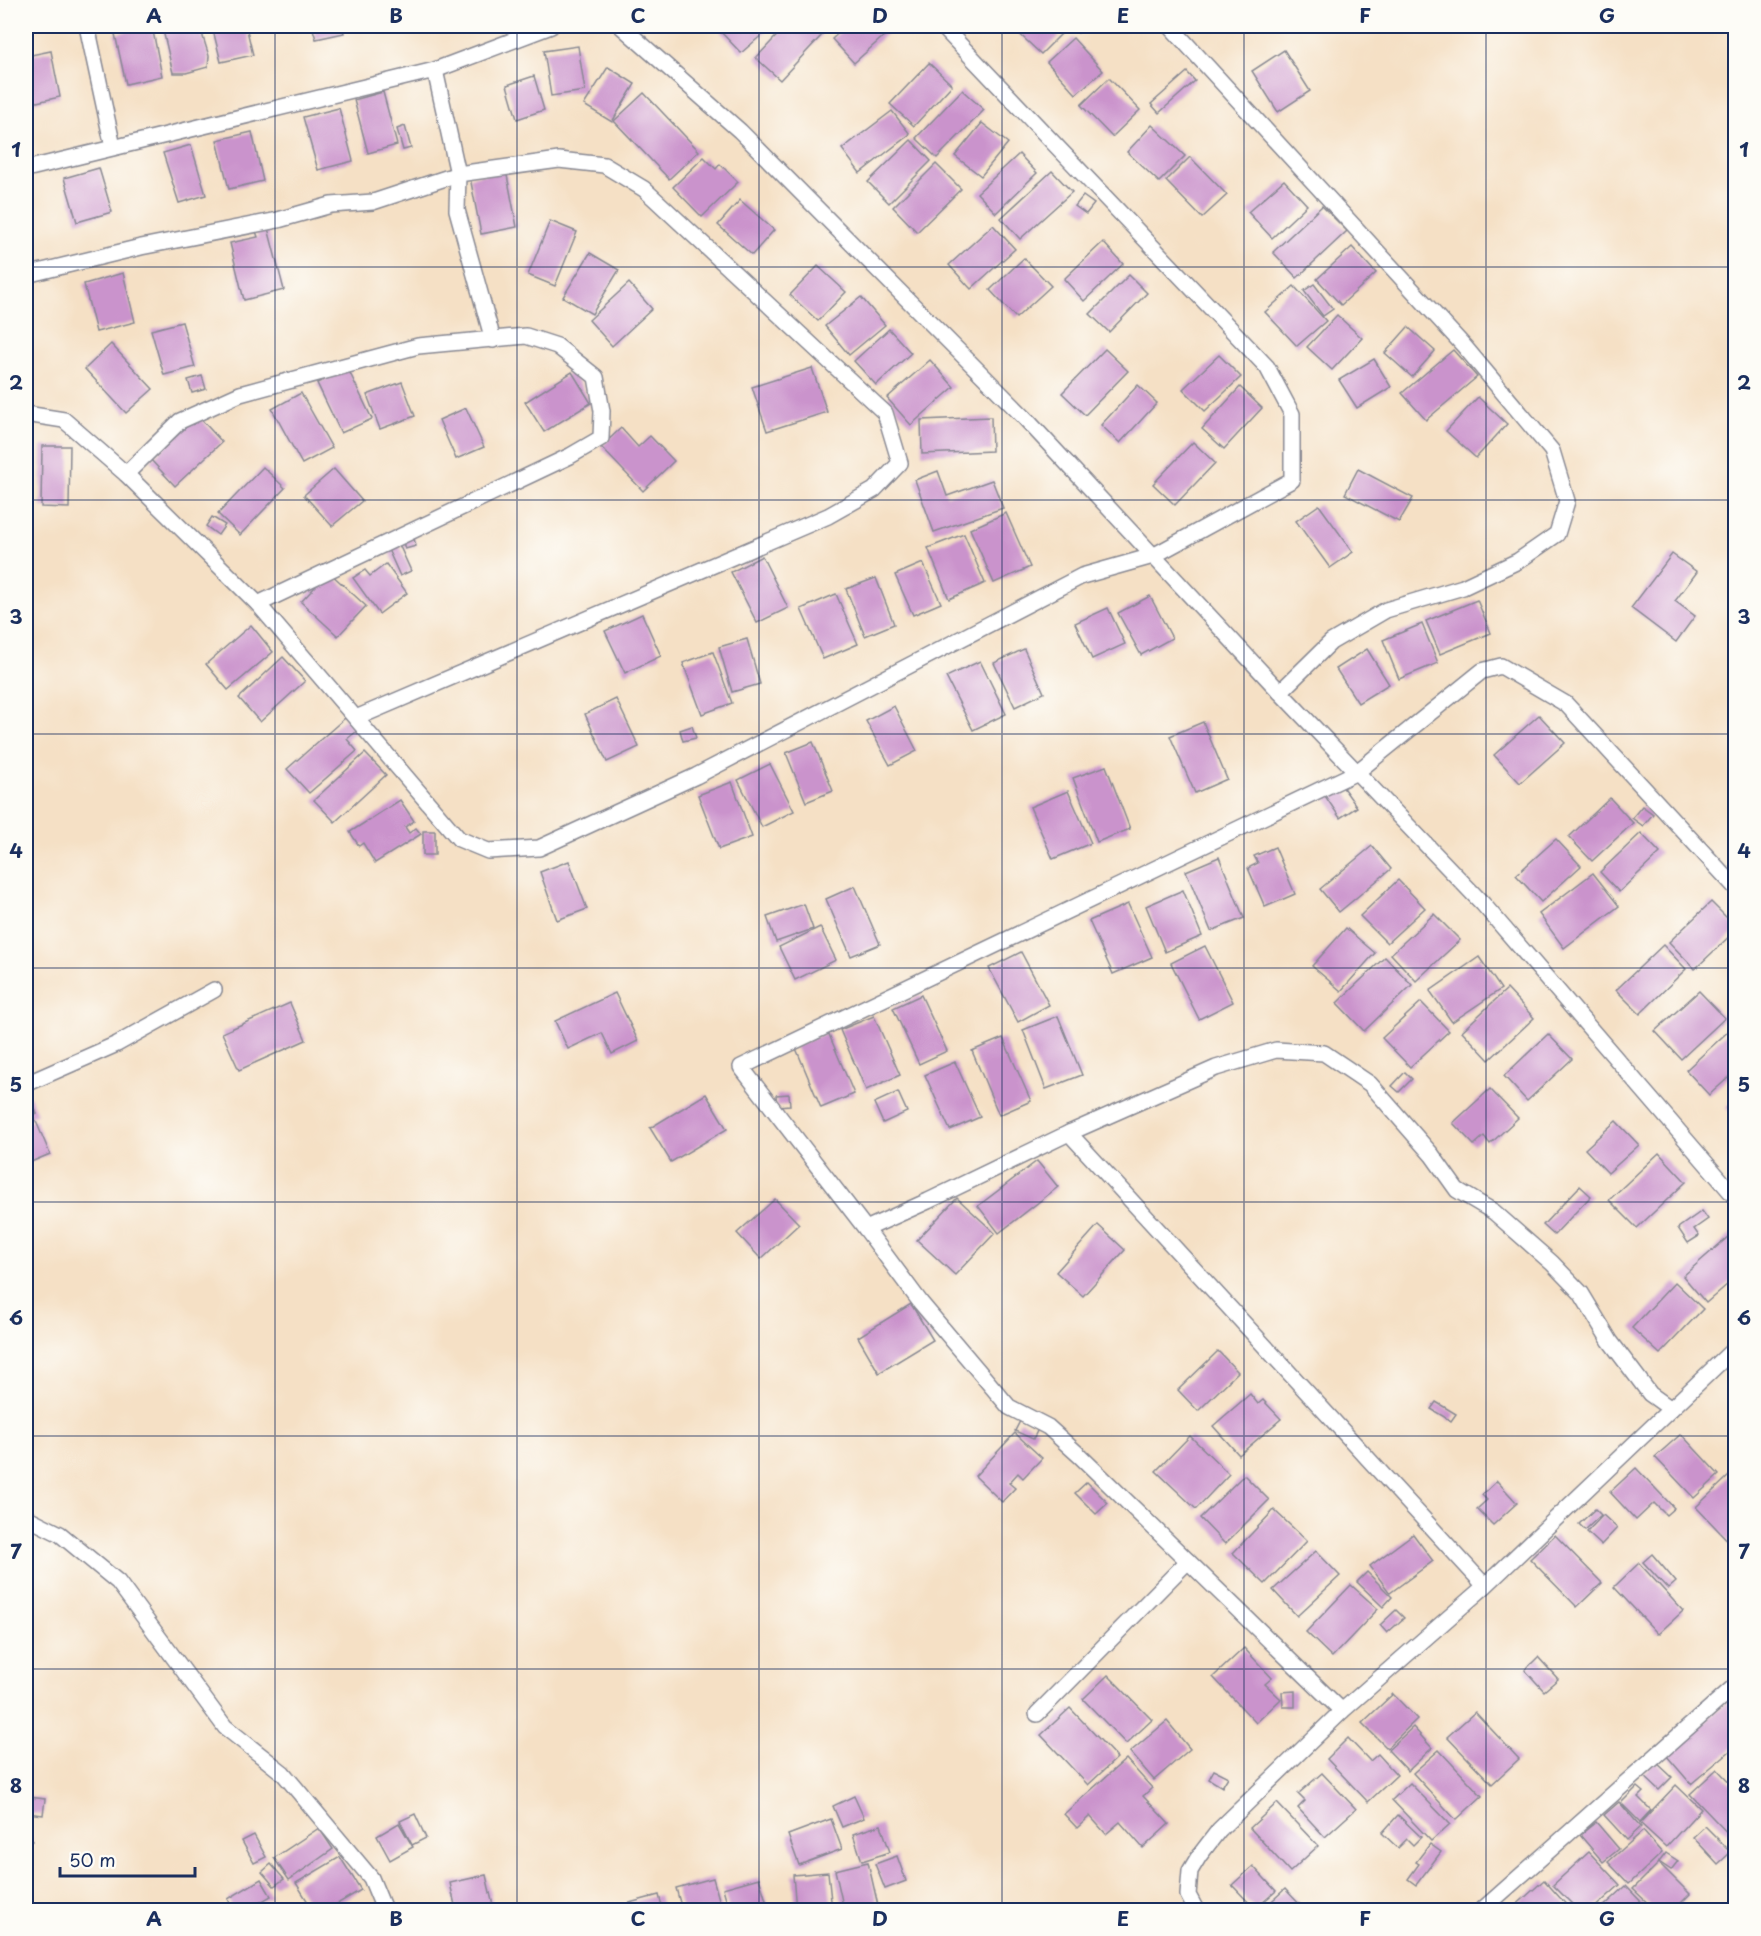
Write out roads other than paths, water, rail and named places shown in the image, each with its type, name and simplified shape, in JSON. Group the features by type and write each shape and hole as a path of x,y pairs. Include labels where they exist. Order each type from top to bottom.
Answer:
{"street":[{"path":"87,26 113,147"},
{"path":"26,169 435,70 551,26"},
{"path":"621,26 740,131 1024,417 1280,692 1483,904 1736,1198"},
{"path":"26,414 64,420 126,474 258,604 459,839 488,851 538,848 696,776 1082,576 1153,556 1292,480 1292,414 1267,367 942,26"},
{"path":"1170,26 1464,346 1552,452 1567,501 1557,534 1518,561 1463,587 1386,610 1331,642 1280,692"},
{"path":"435,70 459,174 457,210 493,340"},
{"path":"26,275 141,246 278,220 331,205 372,202 459,174 559,160 604,165 644,189 885,413 900,462 874,490 828,516 356,718"},
{"path":"126,474 180,421 240,394 418,346 526,336 557,346 596,377 602,411 601,438 570,456 258,604"},
{"path":"1342,1711 1048,1427 1009,1407 921,1303 741,1067 1357,772 1482,671 1501,666 1566,704 1736,888"},
{"path":"26,1084 117,1044 214,990"},
{"path":"866,1229 1069,1133 1216,1068 1276,1050 1324,1053 1370,1084 1432,1155 1457,1190 1494,1212 1560,1270 1581,1293 1610,1341 1650,1394 1671,1408"},
{"path":"1069,1133 1485,1586"},
{"path":"1196,1911 1188,1895 1190,1871 1219,1830 1342,1711 1485,1586 1736,1347"},
{"path":"26,1517 60,1534 118,1582 225,1726 283,1773 371,1878 383,1907 378,1911"},
{"path":"1037,1714 1188,1561"},
{"path":"1482,1911 1736,1685"}]}
